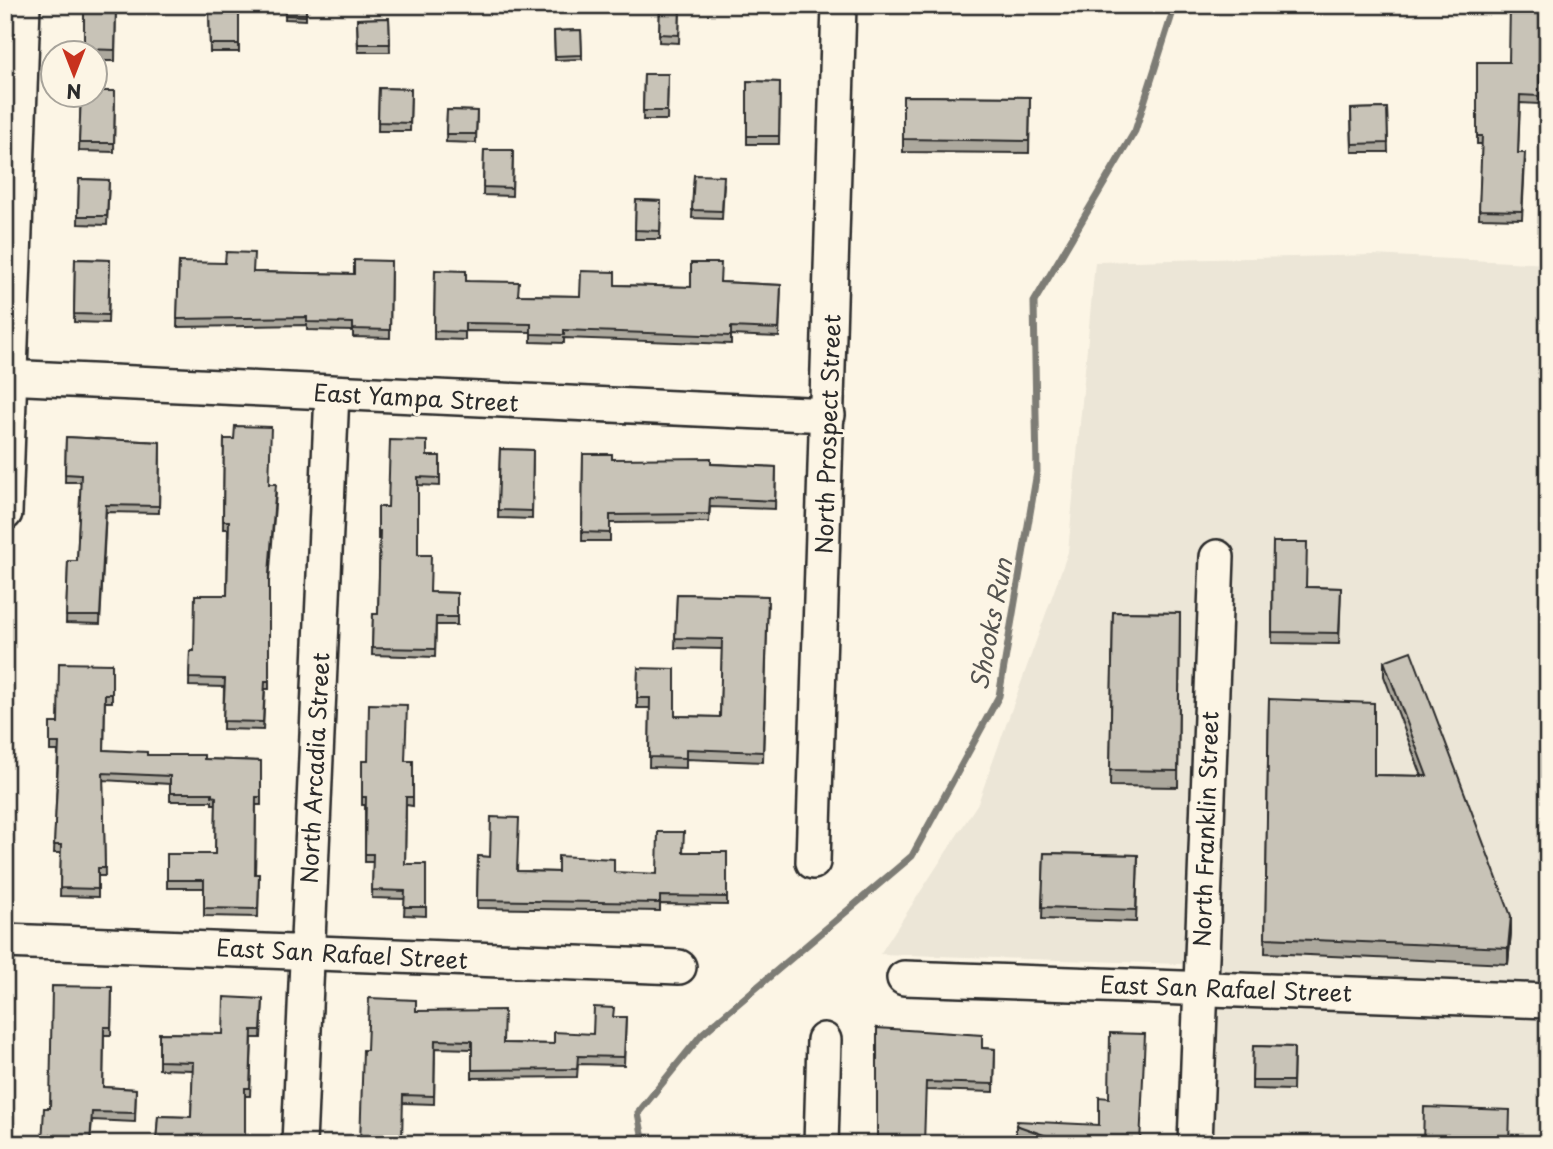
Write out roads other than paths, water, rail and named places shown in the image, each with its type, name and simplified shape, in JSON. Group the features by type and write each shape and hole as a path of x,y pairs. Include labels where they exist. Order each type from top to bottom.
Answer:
{"street":[{"path":"5,513 23,5"},
{"name":"North Prospect Street","path":"813,862 839,5"},
{"name":"East Yampa Street","path":"8,377 828,415"},
{"name":"North Arcadia Street","path":"299,1144 305,952 332,393"},
{"name":"North Franklin Street","path":"1195,1144 1217,556"},
{"name":"East San Rafael Street","path":"5,941 680,967"},
{"name":"East San Rafael Street","path":"904,978 1199,986 1548,1001"},
{"path":"821,1144 824,1040"}],"waterway":[{"name":"Shooks Run","path":"644,1144 638,1113 702,1034 912,856 999,696 1037,472 1034,302 1135,131 1175,5"}]}
